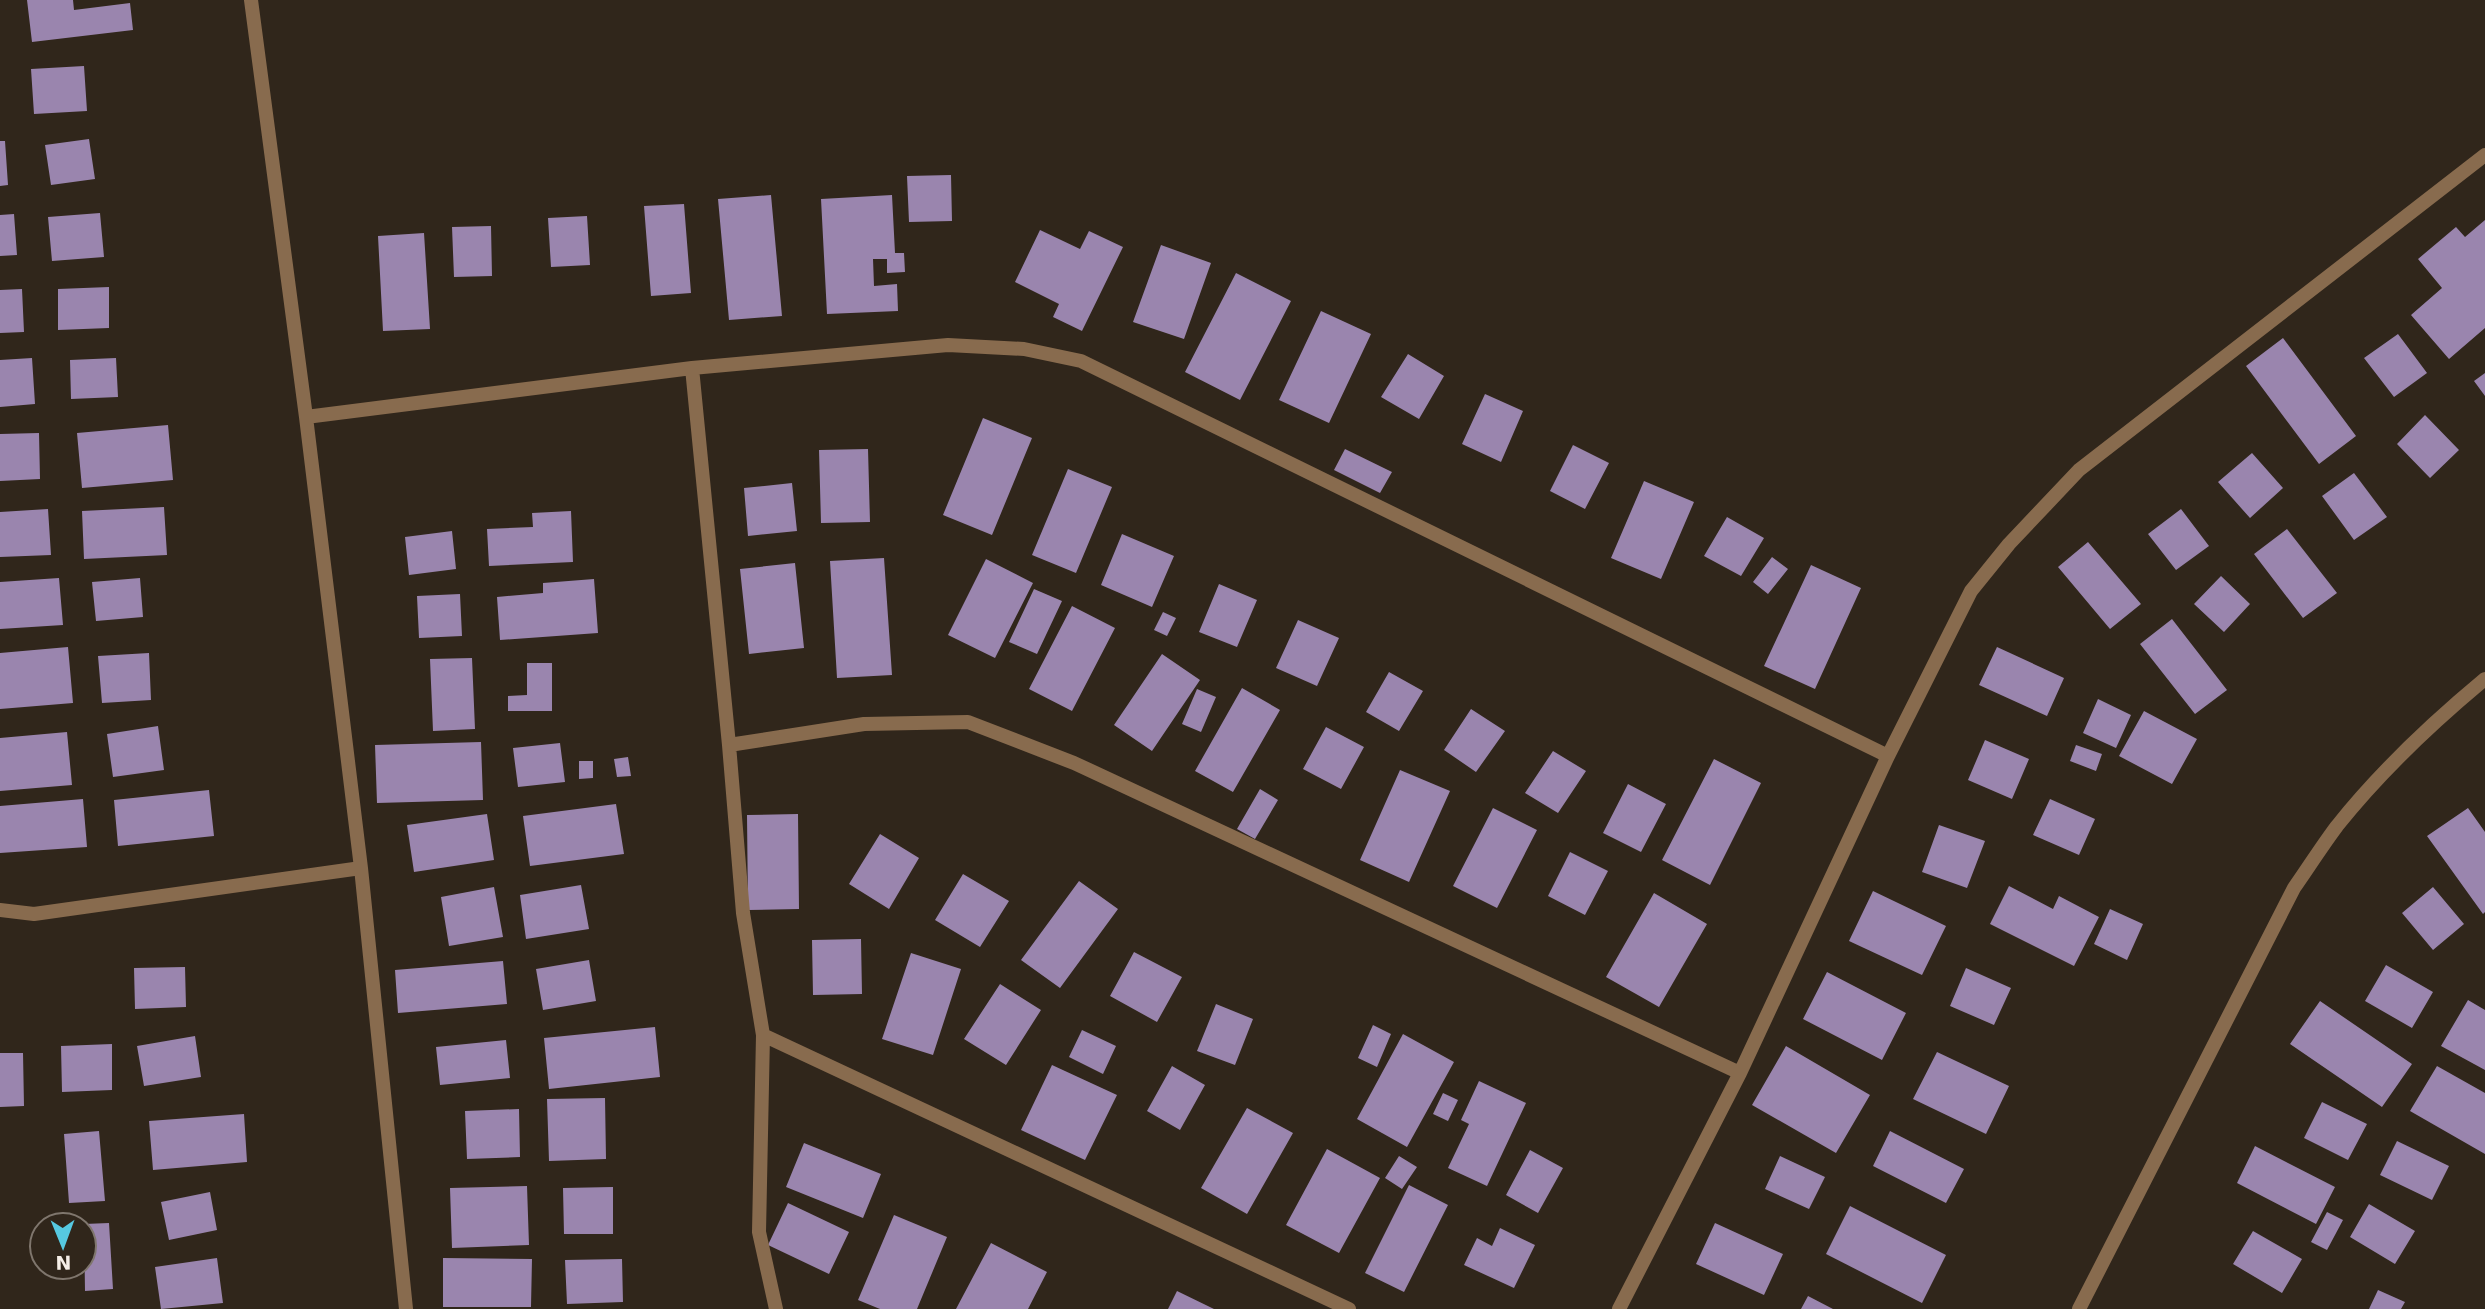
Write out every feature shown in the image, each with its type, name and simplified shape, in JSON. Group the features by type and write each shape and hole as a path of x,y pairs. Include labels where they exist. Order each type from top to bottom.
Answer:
{"street":[{"path":"251,0 306,417 361,868 406,1309"},
{"path":"1619,1309 1740,1073 1888,756 1971,591 2009,544 2079,470 2485,155"},
{"path":"306,417 692,368 948,345 1024,349 1080,362 1888,756"},
{"path":"692,368 743,913 763,1035 759,1232 776,1309"},
{"path":"2080,1309 2294,888 2337,827 2381,776 2443,714 2485,679"},
{"path":"729,745 864,724 968,722 1074,763 1740,1073"},
{"path":"0,910 34,914 361,868"},
{"path":"763,1035 1349,1309"}],"building":[{"path":"27,0 73,0 74,10 130,3 133,30 32,42"},
{"path":"84,66 87,111 34,114 31,69"},
{"path":"89,139 95,179 51,185 45,145"},
{"path":"0,141 5,141 8,185 0,186"},
{"path":"951,175 952,221 909,222 907,176"},
{"path":"771,195 782,316 729,320 718,199"},
{"path":"892,195 895,253 904,253 905,272 887,273 887,259 873,259 874,286 897,284 898,311 827,314 821,199"},
{"path":"684,204 691,293 651,296 644,206"},
{"path":"100,213 104,257 52,261 48,217"},
{"path":"14,214 17,255 0,256 0,215"},
{"path":"587,216 590,265 551,267 548,218"},
{"path":"2485,220 2485,328 2449,359 2411,315 2442,288 2418,259 2456,227 2465,237"},
{"path":"491,226 492,276 454,277 452,227"},
{"path":"1040,230 1080,249 1089,231 1123,247 1082,331 1053,317 1059,304 1015,282"},
{"path":"424,233 430,329 383,331 378,236"},
{"path":"1161,245 1211,263 1184,339 1133,322"},
{"path":"1236,273 1291,301 1240,400 1185,372"},
{"path":"109,287 109,328 58,330 58,289"},
{"path":"22,289 24,332 0,333 0,290"},
{"path":"1321,311 1371,334 1329,423 1279,400"},
{"path":"2398,334 2427,373 2394,397 2364,358"},
{"path":"2283,338 2356,436 2319,464 2246,366"},
{"path":"1408,354 1444,376 1419,419 1381,397"},
{"path":"32,358 35,404 0,407 0,360"},
{"path":"116,358 118,397 71,399 70,360"},
{"path":"2485,373 2485,396 2474,381"},
{"path":"1485,394 1523,411 1501,462 1462,444"},
{"path":"2425,415 2459,450 2430,478 2397,444"},
{"path":"983,418 1032,438 992,535 943,515"},
{"path":"168,425 173,480 82,488 77,433"},
{"path":"39,433 40,479 0,481 0,434"},
{"path":"1573,445 1609,463 1585,509 1550,491"},
{"path":"868,449 870,522 821,523 819,450"},
{"path":"1345,449 1392,472 1380,493 1334,470"},
{"path":"2252,453 2283,488 2250,518 2218,482"},
{"path":"1068,469 1112,487 1076,573 1032,555"},
{"path":"2354,473 2387,517 2354,540 2322,496"},
{"path":"1644,481 1694,502 1661,579 1611,558"},
{"path":"792,483 797,531 748,536 744,488"},
{"path":"164,507 167,555 84,559 82,511"},
{"path":"48,509 51,555 0,557 0,512"},
{"path":"2181,509 2209,546 2176,570 2148,534"},
{"path":"571,511 573,562 489,566 487,529 533,527 532,513"},
{"path":"1727,517 1764,538 1741,576 1704,556"},
{"path":"2287,529 2337,593 2303,618 2254,554"},
{"path":"452,531 456,569 409,575 405,537"},
{"path":"1122,534 1174,556 1152,607 1101,585"},
{"path":"2088,542 2141,604 2110,629 2058,567"},
{"path":"1772,557 1788,569 1768,594 1753,582"},
{"path":"884,558 892,675 837,678 830,561"},
{"path":"986,559 1033,583 995,658 948,635"},
{"path":"795,563 804,648 749,654 740,569"},
{"path":"1811,565 1861,588 1815,689 1764,666"},
{"path":"2221,576 2250,604 2224,632 2194,604"},
{"path":"59,578 63,625 0,629 0,582"},
{"path":"140,578 143,617 96,621 92,582"},
{"path":"594,579 598,633 500,640 497,597 543,593 543,583"},
{"path":"1219,584 1257,600 1237,647 1199,632"},
{"path":"1034,589 1062,601 1037,654 1009,642"},
{"path":"460,594 462,636 419,638 417,596"},
{"path":"1072,606 1115,628 1072,711 1029,689"},
{"path":"1163,612 1176,618 1167,636 1154,630"},
{"path":"2172,619 2227,690 2195,714 2140,644"},
{"path":"1298,620 1339,638 1317,686 1276,668"},
{"path":"68,647 73,703 0,709 0,653"},
{"path":"1997,647 2064,678 2047,716 1979,685"},
{"path":"149,653 151,700 102,703 98,656"},
{"path":"1162,654 1200,680 1152,751 1114,725"},
{"path":"472,658 475,729 433,731 430,659"},
{"path":"527,663 552,663 552,711 508,711 508,696 527,695"},
{"path":"1389,672 1423,691 1399,731 1366,712"},
{"path":"1242,688 1280,710 1233,792 1195,771"},
{"path":"1197,689 1216,697 1201,732 1182,724"},
{"path":"2098,699 2131,715 2116,748 2083,733"},
{"path":"1471,709 1505,731 1476,772 1444,750"},
{"path":"2144,711 2197,739 2172,784 2119,756"},
{"path":"158,726 164,770 113,777 107,734"},
{"path":"1326,727 1364,747 1341,789 1303,769"},
{"path":"67,732 72,785 0,791 0,738"},
{"path":"1985,740 2029,759 2012,799 1968,780"},
{"path":"481,742 483,800 377,803 375,745"},
{"path":"560,743 565,782 518,787 513,748"},
{"path":"2076,745 2102,754 2096,771 2070,761"},
{"path":"1553,751 1586,771 1558,813 1525,793"},
{"path":"628,757 631,776 617,777 614,759"},
{"path":"1714,759 1761,783 1710,885 1662,860"},
{"path":"579,761 593,761 593,778 579,779"},
{"path":"1400,770 1450,791 1409,882 1360,860"},
{"path":"1628,784 1666,804 1641,852 1603,833"},
{"path":"1260,789 1278,800 1255,839 1237,829"},
{"path":"209,790 214,836 118,846 114,800"},
{"path":"83,799 87,847 0,853 0,806"},
{"path":"2050,799 2095,819 2079,855 2033,835"},
{"path":"616,804 624,854 530,866 523,816"},
{"path":"1493,808 1537,830 1497,908 1453,886"},
{"path":"2468,808 2485,832 2483,914 2427,836"},
{"path":"487,814 494,860 414,872 407,825"},
{"path":"798,814 799,909 748,910 747,815"},
{"path":"1939,825 1985,841 1967,888 1922,872"},
{"path":"880,834 919,858 889,909 849,884"},
{"path":"1570,852 1608,871 1585,915 1548,896"},
{"path":"963,874 1009,901 980,947 935,920"},
{"path":"1079,881 1118,909 1060,988 1021,960"},
{"path":"581,885 589,929 526,939 520,895"},
{"path":"2009,886 2053,909 2059,896 2099,917 2074,966 1990,924"},
{"path":"494,887 503,937 449,946 441,897"},
{"path":"2433,887 2464,924 2433,950 2402,913"},
{"path":"1873,891 1946,926 1922,975 1849,941"},
{"path":"1654,893 1707,924 1659,1007 1606,977"},
{"path":"2110,909 2143,924 2127,960 2094,944"},
{"path":"861,939 862,994 813,995 812,940"},
{"path":"1134,952 1182,977 1157,1022 1110,996"},
{"path":"911,953 961,969 933,1055 882,1039"},
{"path":"589,960 596,1001 543,1010 536,969"},
{"path":"503,961 507,1004 398,1013 395,970"},
{"path":"2386,965 2433,992 2412,1028 2365,1001"},
{"path":"185,967 186,1007 135,1009 134,968"},
{"path":"1966,968 2011,988 1994,1025 1950,1006"},
{"path":"1827,972 1906,1013 1882,1060 1803,1019"},
{"path":"1000,984 1041,1010 1006,1065 964,1039"},
{"path":"2468,1000 2485,1010 2485,1070 2441,1046"},
{"path":"2320,1001 2412,1064 2382,1107 2290,1044"},
{"path":"1216,1004 1253,1019 1235,1065 1197,1051"},
{"path":"1373,1025 1391,1034 1377,1067 1358,1058"},
{"path":"655,1027 660,1077 549,1089 544,1038"},
{"path":"1082,1030 1116,1046 1103,1074 1069,1057"},
{"path":"1403,1034 1454,1062 1407,1147 1357,1119"},
{"path":"195,1036 201,1077 144,1086 137,1046"},
{"path":"506,1040 510,1078 440,1085 436,1047"},
{"path":"112,1044 112,1090 62,1092 61,1046"},
{"path":"1786,1046 1870,1095 1836,1153 1752,1105"},
{"path":"1937,1052 2009,1086 1986,1134 1913,1099"},
{"path":"0,1053 23,1053 24,1106 0,1107"},
{"path":"1052,1065 1117,1095 1085,1160 1021,1130"},
{"path":"1172,1066 1205,1085 1180,1130 1147,1111"},
{"path":"2437,1066 2485,1093 2485,1154 2410,1111"},
{"path":"1479,1081 1526,1103 1487,1186 1448,1168 1469,1124 1461,1120"},
{"path":"1443,1093 1458,1100 1448,1121 1433,1114"},
{"path":"605,1098 606,1159 549,1161 547,1099"},
{"path":"2322,1102 2367,1124 2348,1160 2304,1138"},
{"path":"1247,1108 1293,1133 1247,1214 1201,1188"},
{"path":"519,1109 520,1157 467,1159 465,1111"},
{"path":"244,1114 247,1162 153,1170 149,1121"},
{"path":"99,1131 105,1201 69,1203 64,1134"},
{"path":"1890,1131 1964,1169 1946,1203 1873,1166"},
{"path":"2397,1141 2449,1166 2432,1200 2380,1175"},
{"path":"804,1143 881,1174 863,1218 786,1187"},
{"path":"2255,1146 2335,1187 2316,1224 2237,1183"},
{"path":"1327,1149 1380,1178 1339,1253 1286,1225"},
{"path":"1530,1150 1563,1168 1538,1213 1506,1195"},
{"path":"1399,1156 1417,1167 1402,1189 1385,1178"},
{"path":"1780,1156 1825,1177 1809,1209 1765,1189"},
{"path":"1409,1185 1448,1205 1404,1292 1365,1273"},
{"path":"527,1186 529,1245 452,1248 450,1188"},
{"path":"613,1187 613,1234 564,1234 563,1188"},
{"path":"210,1192 217,1230 169,1240 161,1202"},
{"path":"788,1203 849,1232 829,1274 768,1245"},
{"path":"2369,1204 2415,1231 2395,1264 2350,1237"},
{"path":"1850,1206 1946,1255 1922,1303 1826,1254"},
{"path":"2327,1212 2343,1220 2327,1250 2311,1242"},
{"path":"894,1215 947,1237 917,1309 880,1309 858,1300"},
{"path":"98,1223 109,1223 113,1289 85,1291 85,1281 98,1281"},
{"path":"1715,1223 1783,1254 1764,1295 1696,1264"},
{"path":"1500,1228 1535,1245 1514,1288 1464,1265 1477,1238 1492,1246"},
{"path":"2253,1231 2302,1259 2282,1293 2233,1264"},
{"path":"991,1243 1047,1272 1028,1309 956,1309"},
{"path":"217,1258 223,1303 161,1309 155,1267"},
{"path":"443,1258 532,1259 531,1307 443,1307"},
{"path":"622,1259 623,1302 567,1304 565,1260"},
{"path":"2378,1290 2405,1302 2401,1309 2369,1309"},
{"path":"1177,1291 1214,1309 1168,1309"},
{"path":"1808,1296 1833,1309 1801,1309"}]}
